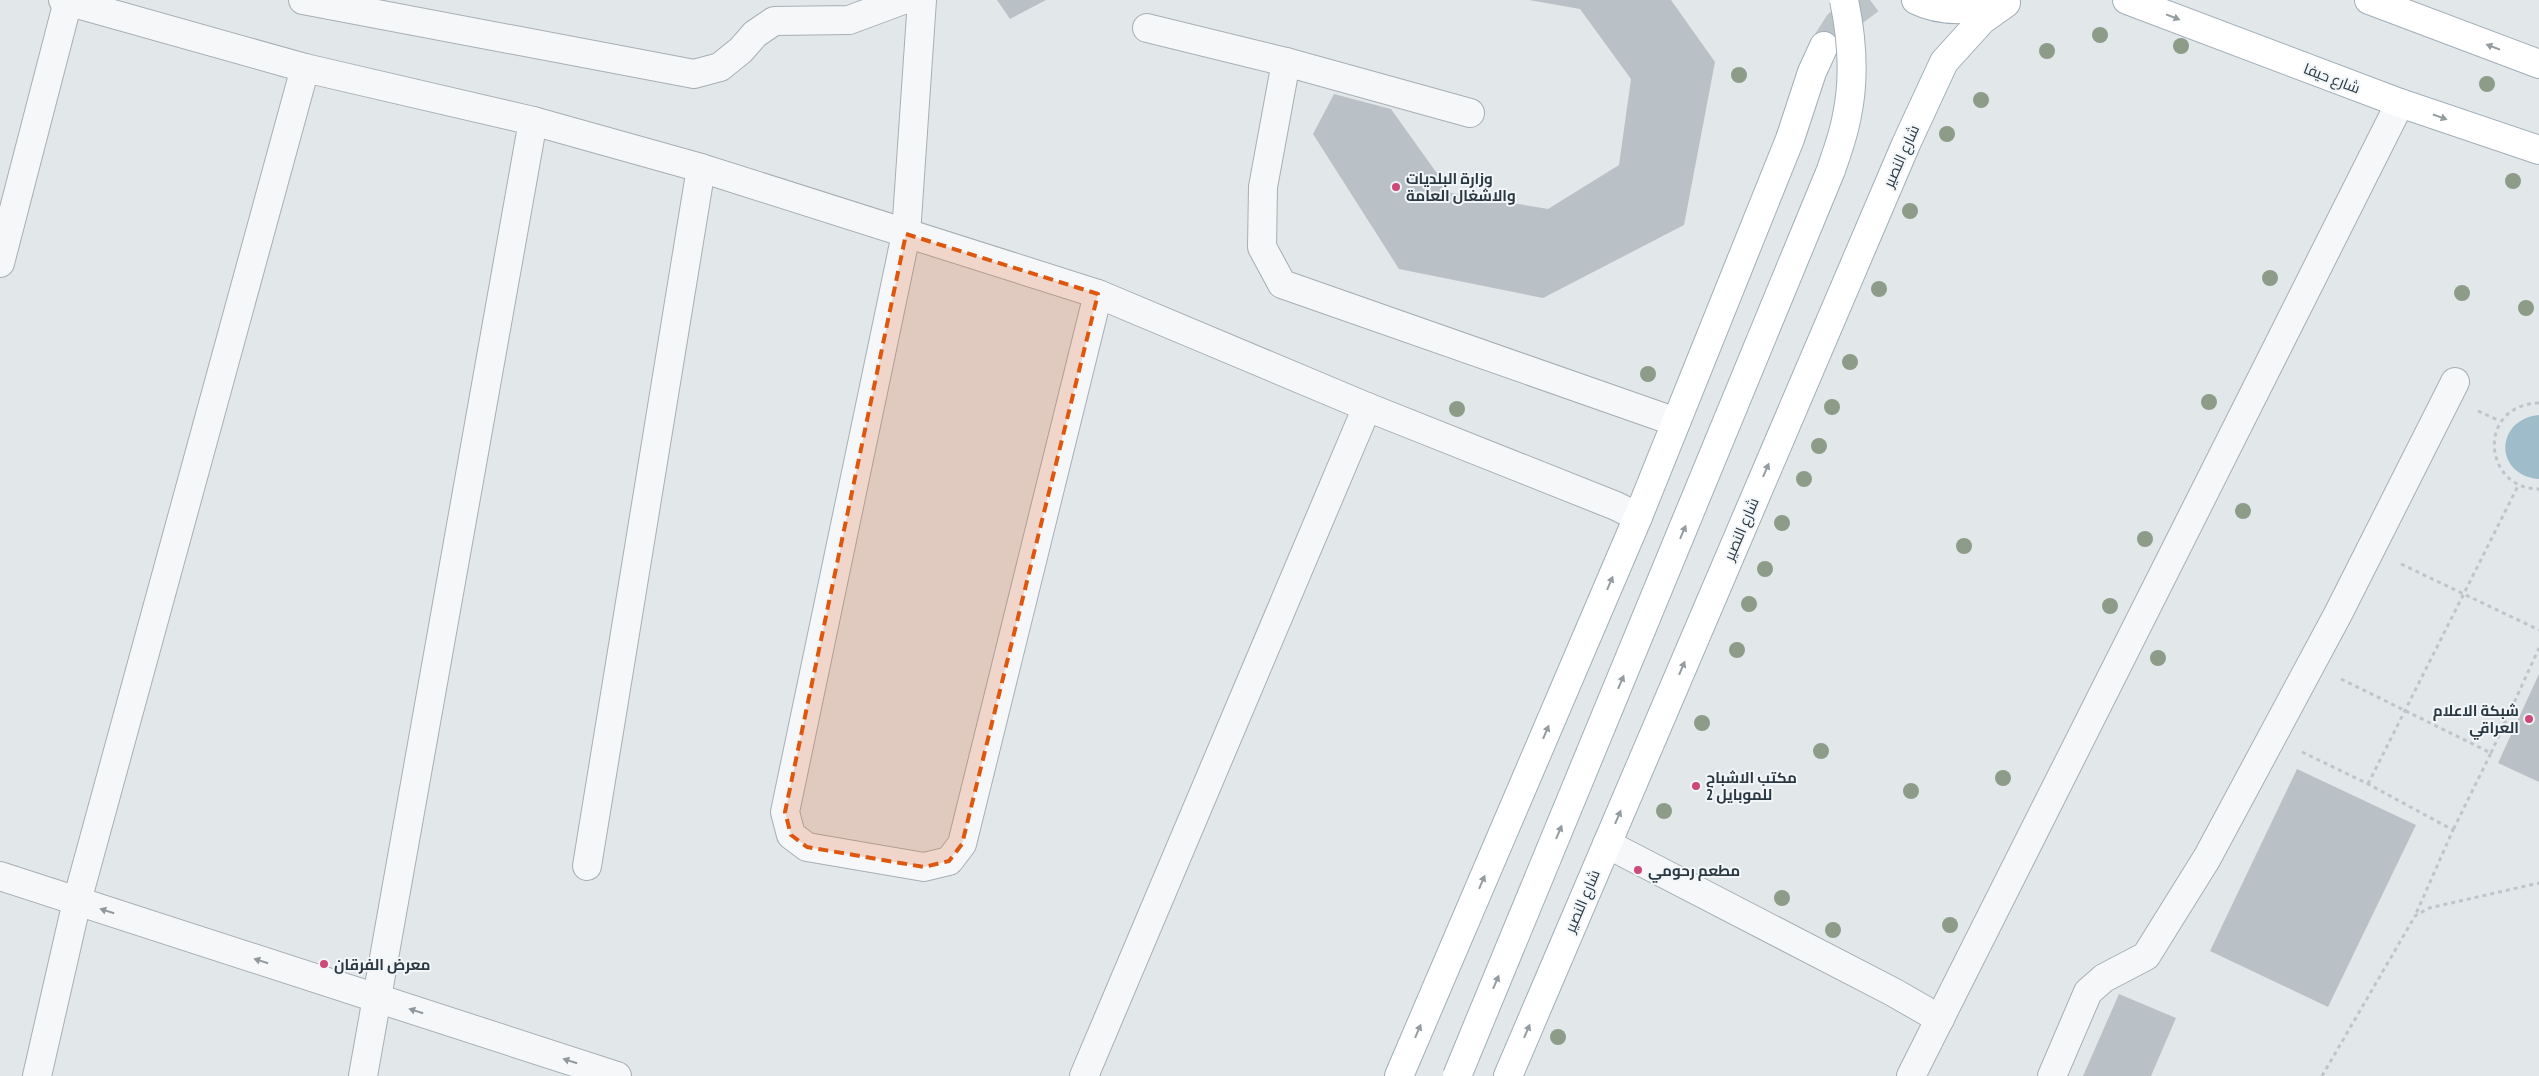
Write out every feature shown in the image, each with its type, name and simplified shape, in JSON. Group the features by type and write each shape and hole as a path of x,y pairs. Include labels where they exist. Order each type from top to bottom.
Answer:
{"main road":[{"path":"1458,1076 1831,170 1847,115 1852,70 1850,29 1844,0"},
{"path":"1916,0 1926,5 1966,10 2009,2"},
{"name":"شارع حيفا","path":"2127,0 2400,103 2539,150"},
{"path":"2369,0 2539,64"},
{"name":"شارع النصیر","path":"1508,1076 1906,144 1940,70 1962,39 2009,2"},
{"path":"1399,1076 1627,512 1676,422 1790,139 1812,72 1824,46"}],"street":[{"path":"0,263 66,0 304,68 533,121 701,168 1098,294 1366,407 1627,512"},
{"path":"303,0 694,74 720,67 741,50 755,34 774,21 849,20 903,0"},
{"path":"922,0 906,234 785,812 791,835 807,847 924,867 949,861 962,844 1098,294"},
{"path":"1147,28 1286,62 1470,113"},
{"path":"1286,62 1262,187 1262,247 1282,284 1676,422"},
{"path":"37,1076 77,901 304,68"},
{"path":"1911,1076 2400,103"},
{"path":"363,1076 533,121"},
{"path":"587,866 701,168"},
{"path":"2052,1076 2088,992 2104,978 2146,956 2207,858 2371,550 2455,382"},
{"path":"1084,1076 1366,407"},
{"path":"1607,844 1893,992 1940,1019"},
{"path":"0,876 617,1076"}],"path":[{"path":"2539,404 2531,404 2515,410 2500,421 2493,439 2497,461 2507,476 2518,486 2539,489"},
{"path":"2368,784 2518,486"},
{"path":"2371,550 2539,630"},
{"path":"2322,1076 2415,916 2453,830 2539,648"},
{"path":"2311,664 2491,753"},
{"path":"2272,738 2368,784 2453,830"},
{"path":"2415,916 2429,908 2539,883"}],"highlighted area":[{"path":"906,234 1098,294 962,844 949,861 924,867 807,847 791,835 785,812"}],"water":[{"path":"2539,415 2539,479 2537,479 2523,475 2513,467 2507,457 2505,446 2508,435 2514,426 2525,419"}],"building":[{"path":"997,0 1046,0 1010,19"},
{"path":"1529,0 1671,0 1715,62 1684,225 1543,298 1399,269 1313,134 1334,94 1391,109 1451,193 1548,209 1619,165 1631,79 1580,9"},
{"name":"شبكة الاعلام العراقي","path":"2539,674 2539,782 2498,763"},
{"path":"2297,769 2416,825 2328,1007 2210,951"},
{"path":"2119,994 2176,1018 2151,1076 2083,1076"}],"tunnel":[{"path":"1824,46 1838,24 1870,0"}],"place":[{"name":"وزارة البلديات والاشغال العامة","path":"1396,187"},
{"name":"شبكة الاعلام العراقي","path":"2529,719"},
{"name":"مكتب الاشباح 2 للموبايل","path":"1696,786"},
{"name":"مطعم رحومي","path":"1638,870"},
{"name":"معرض الفرقان","path":"324,964"}]}
